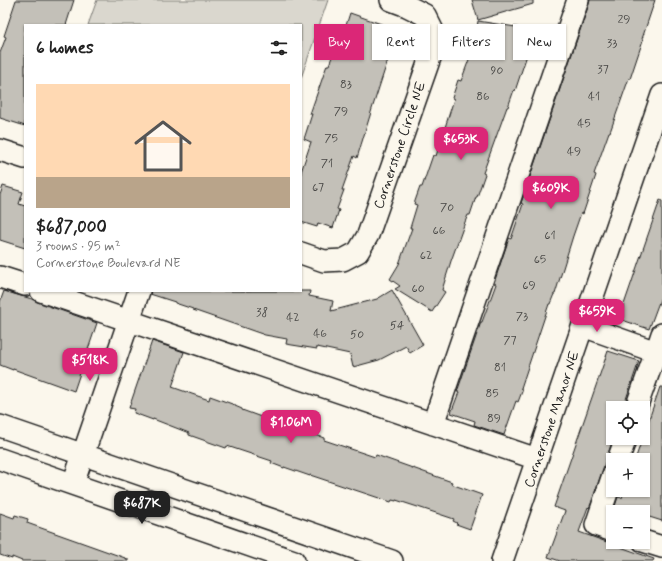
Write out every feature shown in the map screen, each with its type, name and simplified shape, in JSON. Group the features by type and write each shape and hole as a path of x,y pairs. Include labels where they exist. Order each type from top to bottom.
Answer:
{"street":[{"name":"Cornerstone Circle NE","path":"302,253 324,261 343,260 358,252 368,235 432,52 433,31 425,15 391,0"},
{"path":"433,424 578,0"},
{"name":"Cornerstone Manor NE","path":"502,561 582,326 660,106"},
{"path":"0,150 24,158"},
{"path":"0,277 24,285"},
{"path":"44,292 537,459"},
{"path":"73,484 139,292"},
{"path":"582,326 659,343 638,401"},
{"path":"0,426 392,561"},
{"path":"0,459 294,561"},
{"path":"606,496 596,525 606,529"},
{"path":"650,543 662,547"}],"shaded area":[{"path":"97,0 328,0 320,24 314,24 314,40 302,75 302,24 88,24"}],"building":[{"path":"16,0 74,0 66,24 24,24 24,126 0,118 0,53 6,37 4,36"},
{"path":"472,0 533,0 533,4 478,20"},
{"path":"590,0 655,0 630,79 629,78 594,174 596,175 583,214 581,213 555,294 549,304 521,388 523,389 518,402 516,401 504,435 474,425 475,421 451,413 481,322 496,284 494,283 509,238 511,239 523,204 521,203"},
{"path":"350,13 381,24 372,24 372,60 388,60 357,158 354,156 342,190 344,190 337,209 339,210 333,228 318,223 317,227 302,222 302,169 311,142 304,139 312,114 310,114 327,65 329,65 331,60 364,60 364,24 346,24"},
{"path":"478,21 497,24 478,24"},
{"path":"505,25 513,27 513,60 525,60 483,173 485,174 477,197 470,215 468,215 465,222 451,261 442,290 445,292 432,312 395,289 400,286 390,279 399,264 412,228 410,228 417,205 414,204 420,187 422,187 433,155 436,156 454,99 452,98 458,80 461,81 469,60 505,60"},
{"path":"3,186 23,192 19,204 24,206 24,248 0,240 0,195"},
{"path":"660,200 662,201 662,294 649,329 619,319"},
{"path":"392,290 423,345 410,353 406,346 379,360 353,367 350,354 317,347 317,349 286,344 287,339 265,335 150,294 151,292 310,291 309,296 333,301 331,311 377,299"},
{"path":"4,291 32,299 97,323 74,391 0,365 0,302"},
{"path":"152,341 184,352 172,387 209,400 210,396 235,405 242,410 291,428 292,425 317,433 316,435 324,438 324,440 375,457 376,455 452,482 451,484 482,495 470,529 456,524 457,523 453,521 454,519 396,500 392,500 391,502 310,475 284,468 271,463 272,461 227,446 226,448 134,413 135,409 129,408"},
{"path":"608,351 639,361 625,401 606,401 606,445 611,445 608,453 606,453 606,460 591,504 589,508 588,507 579,532 606,542 606,549 626,549 654,559 653,561 560,561 548,557 565,511 554,507"},
{"path":"660,387 662,387 662,521 650,517 650,505 615,505 618,497 650,497 650,453 637,453 640,445 650,445 650,416"},
{"path":"0,513 14,518 15,515 28,519 27,523 128,559 128,561 22,561 12,557 12,559 0,555"}]}
